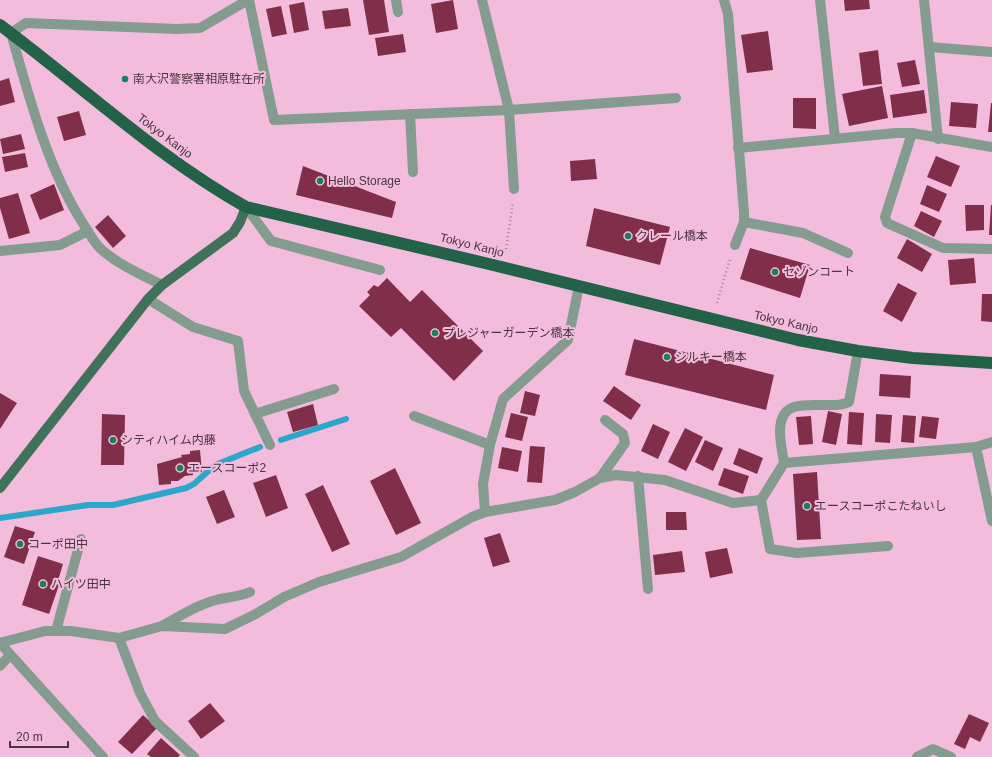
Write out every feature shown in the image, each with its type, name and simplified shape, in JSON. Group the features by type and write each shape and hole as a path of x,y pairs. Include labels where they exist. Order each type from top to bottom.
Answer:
{"highway":[{"name":"Tokyo Kanjo","path":"0,25 146,140 210,187 246,207 467,258 798,340 858,351 913,358 992,363"}],"main road":[{"path":"0,488 148,299 162,285 233,233 240,222 246,207"}],"street":[{"path":"162,285 126,266 102,250 88,231 70,201 50,154 12,34 26,23 177,29 200,28 249,0 274,120 509,110 676,98"},
{"path":"396,0 398,12"},
{"path":"482,0 509,110 514,192"},
{"path":"724,0 728,14 744,222 735,245"},
{"path":"820,0 835,138"},
{"path":"924,0 938,139"},
{"path":"928,47 992,52"},
{"path":"410,114 414,172"},
{"path":"738,148 835,138 912,133 938,139 992,147"},
{"path":"912,133 885,217 887,223 942,248 992,249"},
{"path":"246,207 271,241 380,270"},
{"path":"744,222 803,233 848,253"},
{"path":"0,251 60,245 88,231"},
{"path":"485,512 482,484 490,445 503,399 568,340 579,286"},
{"path":"148,299 193,327 238,341 244,391 270,446"},
{"path":"858,351 849,402 842,406 802,405 792,408 783,416 779,429 784,464 761,500 770,549 798,554 888,546"},
{"path":"255,414 334,389"},
{"path":"414,416 490,445"},
{"path":"600,478 625,443 623,434 605,420"},
{"path":"784,464 976,447 992,442"},
{"path":"976,447 992,521"},
{"path":"162,626 225,629 254,615 284,597 319,582 401,557 472,517 485,512 554,500 575,492 600,478 616,475 638,476 678,484 733,503 761,500"},
{"path":"638,476 648,589"},
{"path":"56,631 81,539"},
{"path":"103,757 94,753 0,643 45,631 71,631 119,638 162,626 194,608 216,600 239,596 250,592"},
{"path":"119,638 140,693 155,721 194,757"},
{"path":"0,666 10,655"},
{"path":"917,757 933,749 951,757"}],"path":[{"path":"506,249 514,192"},
{"path":"717,303 735,245"}],"building":[{"path":"363,0 384,0 389,32 369,35"},
{"path":"453,0 458,29 436,33 431,4"},
{"path":"844,0 869,0 870,9 845,11"},
{"path":"304,2 309,30 294,33 289,5"},
{"path":"281,6 287,34 272,37 266,9"},
{"path":"348,8 351,26 325,29 322,11"},
{"path":"768,31 773,70 747,73 741,35"},
{"path":"403,34 406,52 378,56 375,38"},
{"path":"878,50 882,84 863,86 859,53"},
{"path":"915,60 920,84 902,87 897,63"},
{"path":"9,78 15,102 0,106 0,81"},
{"path":"882,86 888,118 849,126 842,94"},
{"path":"924,90 927,113 893,118 890,95"},
{"path":"793,98 816,98 816,129 793,128"},
{"path":"951,102 978,104 976,128 949,126"},
{"path":"991,103 992,132 988,132"},
{"path":"79,111 86,135 64,141 57,117"},
{"path":"21,134 25,149 3,154 0,139"},
{"path":"25,153 28,167 5,172 2,157"},
{"path":"936,156 960,166 951,187 927,177"},
{"path":"595,159 597,179 571,181 570,161"},
{"name":"Hello Storage","path":"303,166 396,202 392,218 296,195"},
{"path":"54,184 64,210 40,220 30,195"},
{"path":"927,185 947,194 939,212 920,204"},
{"path":"18,193 30,233 9,239 0,208 0,198"},
{"path":"965,205 984,205 984,230 966,231"},
{"path":"991,205 992,235 989,235"},
{"name":"クレール橋本","path":"594,208 670,227 660,265 586,246"},
{"path":"921,211 942,221 934,237 914,226"},
{"path":"108,215 126,236 113,248 95,227"},
{"path":"907,239 932,254 922,272 897,258"},
{"name":"セゾンコート","path":"750,248 810,265 800,298 740,279"},
{"path":"974,258 976,283 950,285 948,260"},
{"name":"プレジャーガーデン橋本","path":"387,278 410,302 422,290 483,351 454,381 401,328 391,337 359,306 370,295 367,292 374,285 378,287"},
{"path":"898,283 917,293 902,322 883,311"},
{"path":"982,294 992,294 992,322 981,321"},
{"name":"シルキー橋本","path":"634,339 774,375 766,410 625,375"},
{"path":"880,374 911,376 910,398 879,396"},
{"path":"614,386 641,405 631,420 603,401"},
{"path":"525,391 540,395 535,416 520,413"},
{"path":"0,393 17,403 0,429"},
{"path":"313,404 318,425 293,432 287,412"},
{"path":"828,411 842,414 836,445 822,442"},
{"path":"849,412 864,413 862,445 847,444"},
{"path":"511,413 528,417 522,441 505,437"},
{"name":"シティハイム内藤","path":"102,414 125,415 124,465 101,465"},
{"path":"876,414 892,415 890,443 875,442"},
{"path":"903,415 916,416 914,443 901,442"},
{"path":"811,416 813,444 799,445 796,417"},
{"path":"922,416 939,418 936,439 919,437"},
{"path":"653,424 670,432 658,459 641,451"},
{"path":"685,428 703,437 686,471 668,462"},
{"path":"705,440 723,448 713,471 695,462"},
{"path":"530,446 545,447 542,483 527,482"},
{"path":"502,447 522,451 518,472 498,468"},
{"path":"739,448 763,458 757,474 733,464"},
{"name":"エースコーポ2","path":"200,450 202,472 185,476 178,481 171,481 171,484 159,485 157,464 182,457 181,455 190,454 190,451"},
{"path":"395,468 421,523 396,535 370,481"},
{"path":"724,468 749,476 743,494 718,485"},
{"name":"エースコーポこたねいし","path":"817,472 821,539 797,540 793,474"},
{"path":"276,475 288,508 266,517 253,483"},
{"path":"323,485 350,544 332,552 305,494"},
{"path":"224,490 235,517 217,524 206,497"},
{"path":"666,512 686,512 687,530 666,530"},
{"name":"コーポ田中","path":"15,526 35,532 24,564 4,557"},
{"path":"500,533 510,562 493,567 484,538"},
{"path":"727,548 733,573 710,578 705,552"},
{"path":"682,551 685,572 655,575 653,555"},
{"name":"ハイツ田中","path":"38,556 63,564 57,584 59,585 49,614 22,605"},
{"path":"210,703 225,721 201,739 188,721"},
{"path":"969,714 989,723 980,742 970,737 965,749 954,744"},
{"path":"143,715 157,728 132,754 118,742"},
{"path":"161,738 180,755 178,757 151,757 147,754"}],"waterway":[{"path":"281,440 346,419"},
{"path":"0,518 88,505 113,505 186,488 194,484 215,465 260,447"}],"place":[{"name":"南大沢警察署相原駐在所","path":"125,79"},
{"name":"Hello Storage","path":"320,181"},
{"name":"クレール橋本","path":"628,236"},
{"name":"セゾンコート","path":"775,272"},
{"name":"プレジャーガーデン橋本","path":"435,333"},
{"name":"シルキー橋本","path":"667,357"},
{"name":"シティハイム内藤","path":"113,440"},
{"name":"エースコーポ2","path":"180,468"},
{"name":"エースコーポこたねいし","path":"807,506"},
{"name":"コーポ田中","path":"20,544"},
{"name":"ハイツ田中","path":"43,584"}]}
